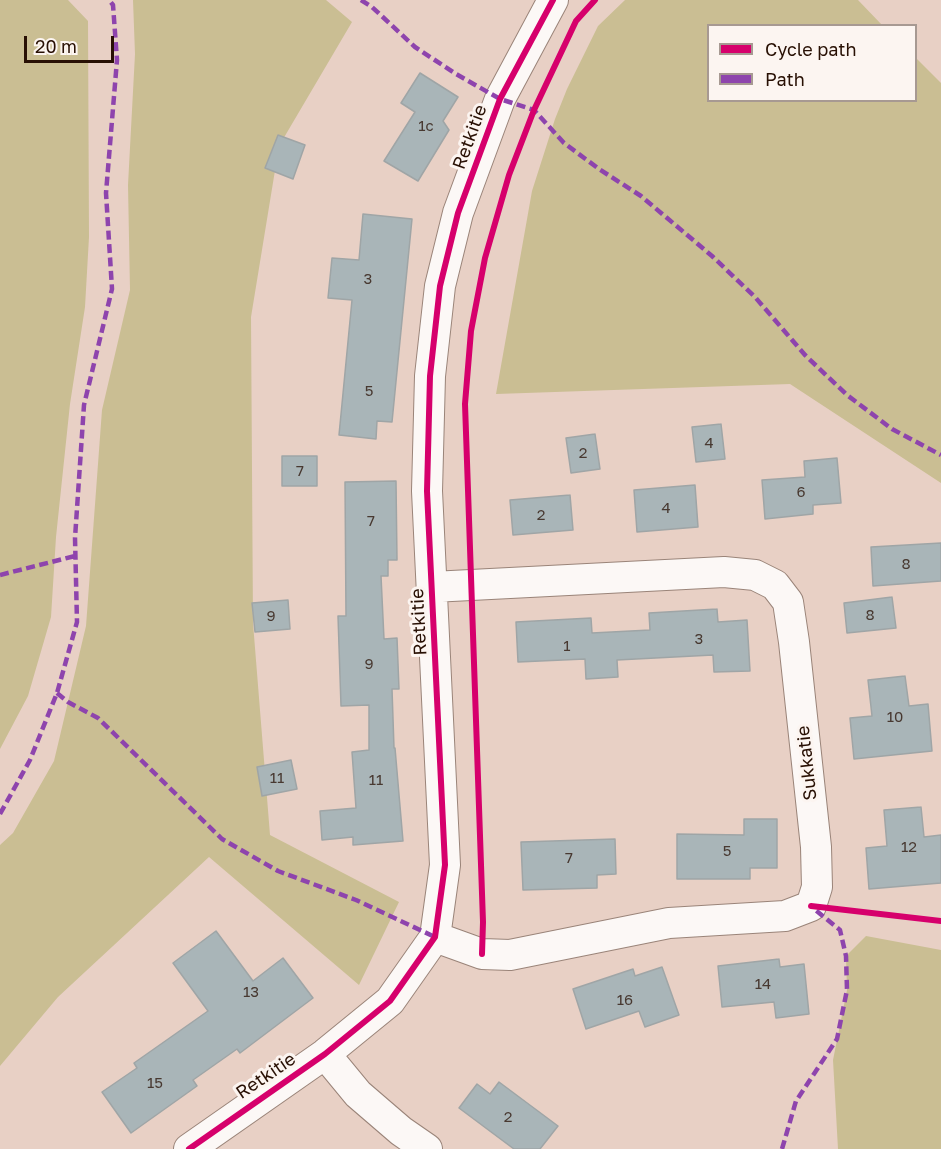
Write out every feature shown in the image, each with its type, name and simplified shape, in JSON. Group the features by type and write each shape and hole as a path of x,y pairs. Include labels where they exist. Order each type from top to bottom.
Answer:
{"street":[{"name":"Retkitie","path":"189,1149 325,1054 390,1001 435,937 445,865 426,490 430,376 440,286 458,213 500,99 553,0"},
{"name":"Sukkatie","path":"432,587 724,572 754,575 775,585 788,602 794,642 816,847 817,886 811,906 785,916 669,923 510,955 482,954 435,937"},
{"path":"325,1054 358,1094 401,1131 427,1149"}],"shaded area":[{"path":"0,0 68,0 88,21 89,237 85,307 70,404 56,537 51,617 28,696 0,749"},
{"path":"133,0 326,0 352,22 279,146 251,317 253,623 270,835 399,902 359,985 209,857 58,997 0,1066 0,845 13,833 54,761 86,626 102,410 130,290 128,185 135,54"},
{"path":"625,0 858,0 881,24 707,24 707,102 917,102 917,59 941,83 941,483 790,384 496,394 532,191 567,89 598,26"},
{"path":"866,936 941,950 941,1149 838,1149 833,1060 847,990 846,956"}],"building":[{"path":"420,73 458,97 443,121 449,130 418,181 384,161 415,112 401,103"},
{"path":"278,135 305,145 293,179 265,168"},
{"path":"363,214 412,219 392,422 377,421 376,439 339,435 352,300 328,298 332,258 359,260"},
{"path":"721,424 725,459 696,462 692,427"},
{"path":"595,434 600,469 571,473 566,438"},
{"path":"282,456 317,456 317,486 282,486"},
{"path":"837,458 841,503 813,505 813,514 765,519 762,480 805,477 804,461"},
{"path":"396,481 397,560 388,560 388,576 381,576 384,639 397,638 399,689 392,689 394,748 403,841 353,845 353,837 322,840 320,811 356,808 352,752 369,750 369,705 341,706 338,616 346,616 345,482"},
{"path":"695,485 698,527 637,532 634,490"},
{"path":"570,495 573,530 513,535 510,500"},
{"path":"941,543 941,581 873,586 871,547"},
{"path":"892,597 896,628 847,633 844,603"},
{"path":"288,600 290,629 255,632 252,603"},
{"path":"717,609 718,622 747,620 750,671 714,672 713,655 617,660 618,677 586,679 585,659 518,662 516,622 591,618 592,633 650,630 649,613"},
{"path":"905,676 909,706 928,704 932,751 854,759 850,718 872,716 868,680"},
{"path":"291,760 297,789 262,796 257,767"},
{"path":"921,807 924,837 941,835 941,883 869,889 866,848 887,846 884,810"},
{"path":"744,819 777,819 777,868 750,868 750,879 677,879 677,834 744,835"},
{"path":"615,839 616,874 597,875 597,888 523,890 521,842"},
{"path":"216,931 253,981 283,958 313,998 240,1053 237,1049 193,1080 197,1086 131,1133 102,1092 137,1068 134,1063 208,1011 173,963"},
{"path":"779,959 780,967 804,964 809,1014 776,1018 774,1002 722,1007 718,966"},
{"path":"662,967 679,1015 645,1027 639,1011 586,1029 573,989 633,969 635,976"},
{"path":"499,1082 558,1126 540,1149 514,1149 459,1108 477,1084 490,1094"}],"marked path":[{"path":"0,814 30,760 57,693 77,622 75,538 84,405 112,289 106,193 117,60 113,5 109,0"},
{"path":"361,0 372,7 415,47 456,74 500,99 534,110 564,143 641,196 712,256 755,297 805,355 847,395 892,429 941,455"},
{"path":"0,575 75,556"},
{"path":"57,693 68,702 98,718 222,839 278,871 356,900 435,937"},
{"path":"782,1149 796,1101 837,1039 847,990 846,956 840,930 813,908"}],"cycle path":[{"path":"189,1149 325,1054 390,1001 435,937 445,865 427,491 430,376 440,286 458,213 500,99 553,0"},
{"path":"482,954 483,922 465,404 471,331 485,258 509,175 534,110 576,21 595,0"},
{"path":"811,906 941,921"}]}
